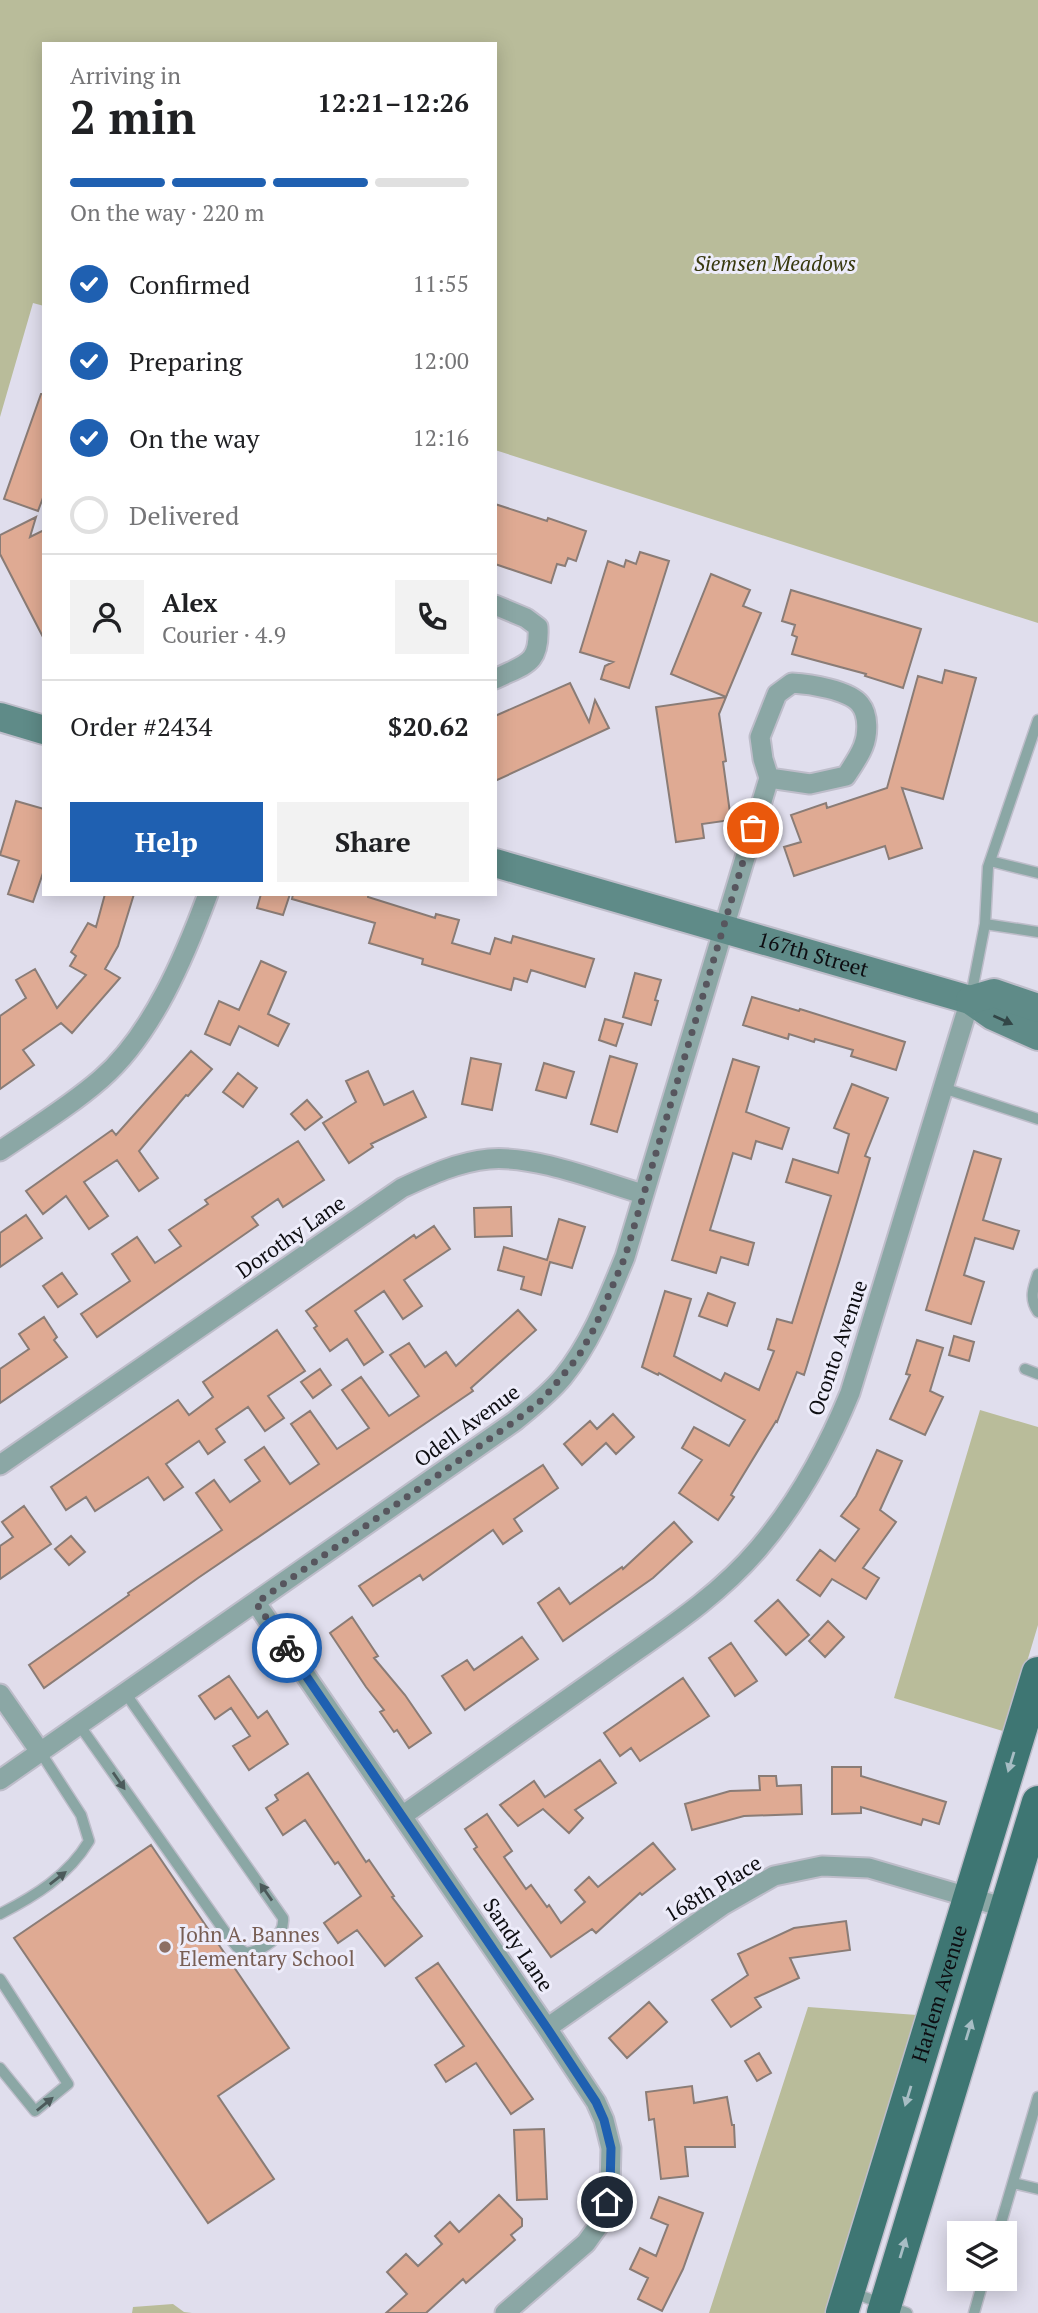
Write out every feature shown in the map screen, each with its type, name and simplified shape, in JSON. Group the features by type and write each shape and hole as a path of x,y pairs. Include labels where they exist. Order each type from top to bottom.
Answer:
{"main road":[{"name":"Harlem Avenue","path":"845,2302 968,1897 1036,1689"},
{"name":"Harlem Avenue","path":"892,2310 1038,1802"}],"street":[{"path":"497,606 526,618 538,628 539,646 533,660 497,678"},
{"path":"792,684 810,684 836,690 860,704 868,723 863,747 846,776 810,784 769,778 760,737 777,694 792,684"},
{"path":"0,717 42,729"},
{"name":"Odell Avenue","path":"0,1780 515,1421 543,1399 578,1357 595,1327 625,1257 769,778"},
{"name":"167th Street","path":"497,864 970,1000 993,1016 1038,1036"},
{"path":"0,1151 93,1086 129,1051 149,1022 198,922 207,896"},
{"name":"167th Street","path":"970,1000 994,993 1038,1008"},
{"name":"Oconto Avenue","path":"402,1816 687,1615 733,1577 779,1523 814,1470 850,1393 970,1000"},
{"name":"Dorothy Lane","path":"0,1465 402,1188 433,1174 463,1164 491,1159 523,1161 574,1172 643,1194"},
{"name":"Sandy Lane","path":"256,1603 547,2028 596,2102 604,2120 611,2148 610,2187 604,2218 586,2243 505,2313"},
{"path":"0,1694 41,1753"},
{"name":"168th Place","path":"547,2028 723,1905 774,1876 822,1866 869,1868 1006,1908"}],"lane":[{"path":"970,1000 985,924 988,867 1038,720"},
{"path":"990,861 1038,873"},
{"path":"985,924 1038,932"},
{"path":"943,1087 1038,1119"},
{"path":"1037,1278 1034,1306 1038,1312"},
{"path":"1025,1369 1038,1374"},
{"path":"80,1726 233,1941 246,1953 256,1951 280,1934 284,1925 282,1918 126,1694"},
{"path":"0,1914 29,1899 66,1872 89,1841 80,1815 41,1753"},
{"path":"0,1979 68,2084 35,2111 0,2068"},
{"path":"1002,2221 1038,2097"},
{"path":"1013,2183 1038,2189"},
{"path":"974,2313 980,2291"},
{"path":"845,2302 892,2310"}],"green space":[{"name":"Siemsen Meadows","path":"0,0 1038,0 1038,623 497,451 497,42 42,42 42,305 33,303 0,417"},
{"path":"980,1410 1038,1427 1038,1625 1006,1732 894,1698"},
{"path":"808,2007 917,2015 825,2313 709,2313"},
{"path":"173,2304 184,2312 192,2313 132,2313 133,2307"}],"building":[{"path":"42,394 42,500 38,511 4,499"},
{"path":"497,505 586,531 576,561 568,558 565,566 557,564 551,583 497,565"},
{"path":"36,517 30,537 42,531 42,635 0,554 0,535"},
{"path":"640,552 669,561 629,688 601,679 605,666 613,662 580,652 608,561 624,567 626,560 636,564"},
{"path":"711,574 750,590 743,606 761,613 726,697 671,674"},
{"path":"791,590 921,629 903,688 865,676 866,674 792,654 797,637 792,635 795,625 782,621"},
{"path":"945,670 976,678 943,799 902,788 922,848 889,859 885,846 794,876 784,847 801,842 791,815 826,803 827,808 887,788 918,676 942,683"},
{"path":"570,683 589,722 595,700 609,728 497,780 497,715"},
{"path":"726,697 719,714 731,820 702,824 704,838 676,842 656,707"},
{"path":"16,801 42,808 42,876 33,902 8,894 19,861 0,855"},
{"path":"104,896 133,896 118,946 105,969 120,978 72,1033 61,1023 23,1050 34,1065 0,1089 0,1016 26,998 16,980 35,969 57,1008 86,975 70,966 76,956 71,952 88,923 96,927"},
{"path":"260,896 289,896 283,915 257,908"},
{"path":"293,896 368,896 435,918 436,914 459,920 452,943 490,954 495,938 511,943 513,936 594,959 585,987 531,970 527,982 514,978 511,990 422,964 423,959 369,943 375,923 292,899"},
{"path":"261,961 286,972 268,1014 289,1024 278,1046 239,1026 230,1045 205,1034 219,1001 239,1010"},
{"path":"635,973 661,980 651,1025 623,1017"},
{"path":"752,997 905,1042 896,1070 851,1056 853,1050 789,1034 788,1039 743,1025"},
{"path":"605,1019 623,1024 616,1046 599,1040"},
{"path":"191,1051 212,1069 188,1096 186,1095 139,1151 158,1178 139,1191 117,1160 84,1182 108,1216 89,1229 66,1196 43,1214 26,1191 112,1130 116,1135"},
{"path":"610,1056 637,1064 617,1132 591,1124"},
{"path":"471,1058 501,1064 492,1110 462,1104"},
{"path":"733,1059 759,1067 746,1112 789,1128 782,1149 756,1141 751,1159 733,1153 710,1230 754,1243 748,1265 721,1257 716,1273 672,1260"},
{"path":"544,1063 574,1072 566,1098 536,1090"},
{"path":"368,1071 384,1105 413,1091 426,1117 371,1144 373,1147 349,1163 323,1123 356,1102 346,1081"},
{"path":"238,1073 257,1088 243,1107 223,1092"},
{"path":"852,1084 888,1098 865,1156 870,1158 840,1259 804,1375 797,1372 777,1422 718,1520 679,1493 702,1460 682,1448 694,1427 729,1446 745,1420 659,1373 658,1375 642,1367 665,1291 691,1299 674,1356 721,1381 725,1373 759,1390 774,1351 768,1349 777,1319 792,1323 831,1196 786,1182 793,1159 838,1173 849,1134 834,1128"},
{"path":"307,1100 322,1117 305,1130 291,1114"},
{"path":"298,1141 324,1180 283,1207 278,1199 252,1217 258,1225 97,1337 81,1314 130,1281 112,1254 137,1237 155,1263 181,1246 169,1230 208,1204 205,1200"},
{"path":"974,1151 1001,1159 983,1220 1019,1231 1013,1249 975,1238 964,1275 984,1282 971,1324 926,1310"},
{"path":"511,1207 512,1236 475,1237 474,1208"},
{"path":"26,1215 42,1238 0,1267 0,1233"},
{"path":"559,1219 585,1227 572,1268 550,1262 541,1295 521,1289 524,1277 498,1270 504,1247 547,1260"},
{"path":"434,1226 450,1249 404,1280 422,1306 403,1319 384,1291 355,1311 383,1352 364,1365 347,1339 330,1351 306,1311 414,1235 416,1238"},
{"path":"62,1273 77,1294 58,1307 43,1286"},
{"path":"708,1293 735,1303 727,1326 699,1316"},
{"path":"518,1310 536,1330 471,1388 473,1391 198,1578 44,1688 29,1665 129,1595 128,1593 222,1530 196,1493 214,1480 230,1502 260,1481 245,1460 264,1447 290,1484 319,1464 291,1424 310,1411 337,1449 369,1428 342,1390 361,1377 389,1416 419,1396 390,1355 409,1343 425,1367 446,1352 456,1366"},
{"path":"44,1317 57,1337 54,1340 67,1357 0,1403 0,1369 29,1349 19,1334"},
{"path":"277,1330 305,1371 268,1396 284,1418 265,1431 248,1407 216,1429 225,1442 208,1454 199,1441 166,1464 183,1487 164,1500 148,1477 95,1511 86,1497 66,1510 51,1487 178,1400 189,1415 213,1397 203,1382"},
{"path":"954,1336 974,1342 969,1361 949,1355"},
{"path":"917,1340 943,1348 930,1391 943,1397 925,1435 890,1419 910,1375 906,1374"},
{"path":"320,1369 331,1385 313,1398 301,1382"},
{"path":"613,1414 634,1437 616,1454 606,1443 582,1465 564,1444 590,1421 597,1429"},
{"path":"877,1450 902,1461 880,1510 896,1522 863,1568 879,1578 866,1599 832,1579 820,1596 797,1580 820,1550 835,1561 859,1529 841,1516 856,1496"},
{"path":"543,1465 558,1488 514,1519 522,1531 503,1544 493,1530 423,1580 420,1575 373,1606 359,1586"},
{"path":"24,1506 51,1544 0,1579 0,1546 13,1537 2,1522"},
{"path":"674,1522 692,1542 653,1578 563,1641 538,1603 559,1588 570,1604 622,1567 623,1569"},
{"path":"71,1536 85,1552 69,1565 55,1549"},
{"path":"778,1600 809,1635 786,1655 755,1621"},
{"path":"352,1617 378,1656 374,1658 405,1695 431,1733 409,1748 380,1712 384,1710 330,1633"},
{"path":"828,1621 844,1637 825,1657 809,1641"},
{"path":"522,1637 538,1659 465,1710 442,1676 467,1660 474,1670"},
{"path":"731,1643 757,1681 735,1696 709,1658"},
{"path":"229,1676 258,1718 267,1711 288,1744 249,1770 233,1746 250,1736 231,1708 215,1719 199,1696"},
{"path":"683,1678 709,1716 640,1761 631,1748 620,1756 604,1733"},
{"path":"600,1760 616,1783 575,1810 583,1818 569,1833 543,1809 518,1826 500,1805 534,1781 545,1797"},
{"path":"832,1767 861,1767 861,1776 946,1802 939,1824 923,1819 921,1825 861,1807 861,1813 832,1814"},
{"path":"308,1773 366,1862 369,1860 394,1896 392,1897 422,1936 385,1966 357,1930 338,1943 324,1923 361,1896 338,1862 335,1864 305,1820 283,1835 266,1808 278,1800 275,1795"},
{"path":"759,1776 776,1776 777,1786 801,1785 802,1814 744,1816 692,1830 685,1804 730,1791 760,1790"},
{"path":"487,1814 512,1851 504,1857 526,1889 531,1885 561,1923 585,1902 575,1890 589,1877 598,1887 653,1843 675,1869 642,1895 640,1893 596,1933 592,1929 551,1957 474,1849 477,1847 465,1829"},
{"path":"151,1845 289,2048 218,2096 274,2179 208,2223 14,1938"},
{"path":"846,1921 850,1950 790,1958 799,1978 755,1998 761,2007 731,2027 712,2000 748,1975 738,1954 794,1928"},
{"path":"438,1963 533,2099 511,2114 476,2063 446,2082 435,2065 464,2046 416,1978"},
{"path":"649,2002 667,2022 627,2058 609,2038"},
{"path":"759,2053 771,2073 757,2081 745,2061"},
{"path":"692,2086 694,2103 727,2097 734,2125 735,2147 685,2147 688,2176 661,2179 654,2119 649,2120 646,2092"},
{"path":"544,2129 547,2199 517,2200 514,2130"},
{"path":"499,2195 522,2219 522,2226 511,2235 515,2240 466,2283 463,2279 426,2313 386,2313 407,2294 387,2272 406,2254 418,2266 442,2244 435,2236 450,2222 459,2232"},
{"path":"659,2197 703,2213 683,2269 662,2311 638,2299 648,2278 630,2269 640,2248 656,2256 668,2225 651,2218"}],"way so far":[{"path":"287,1648 256,1603 515,1421 543,1399 578,1357 595,1327 625,1257 753,828"}],"place":[{"name":"John A. Bannes Elementary School","path":"165,1947"}],"route":[{"path":"287,1648 596,2102 611,2148 607,2202"}]}
